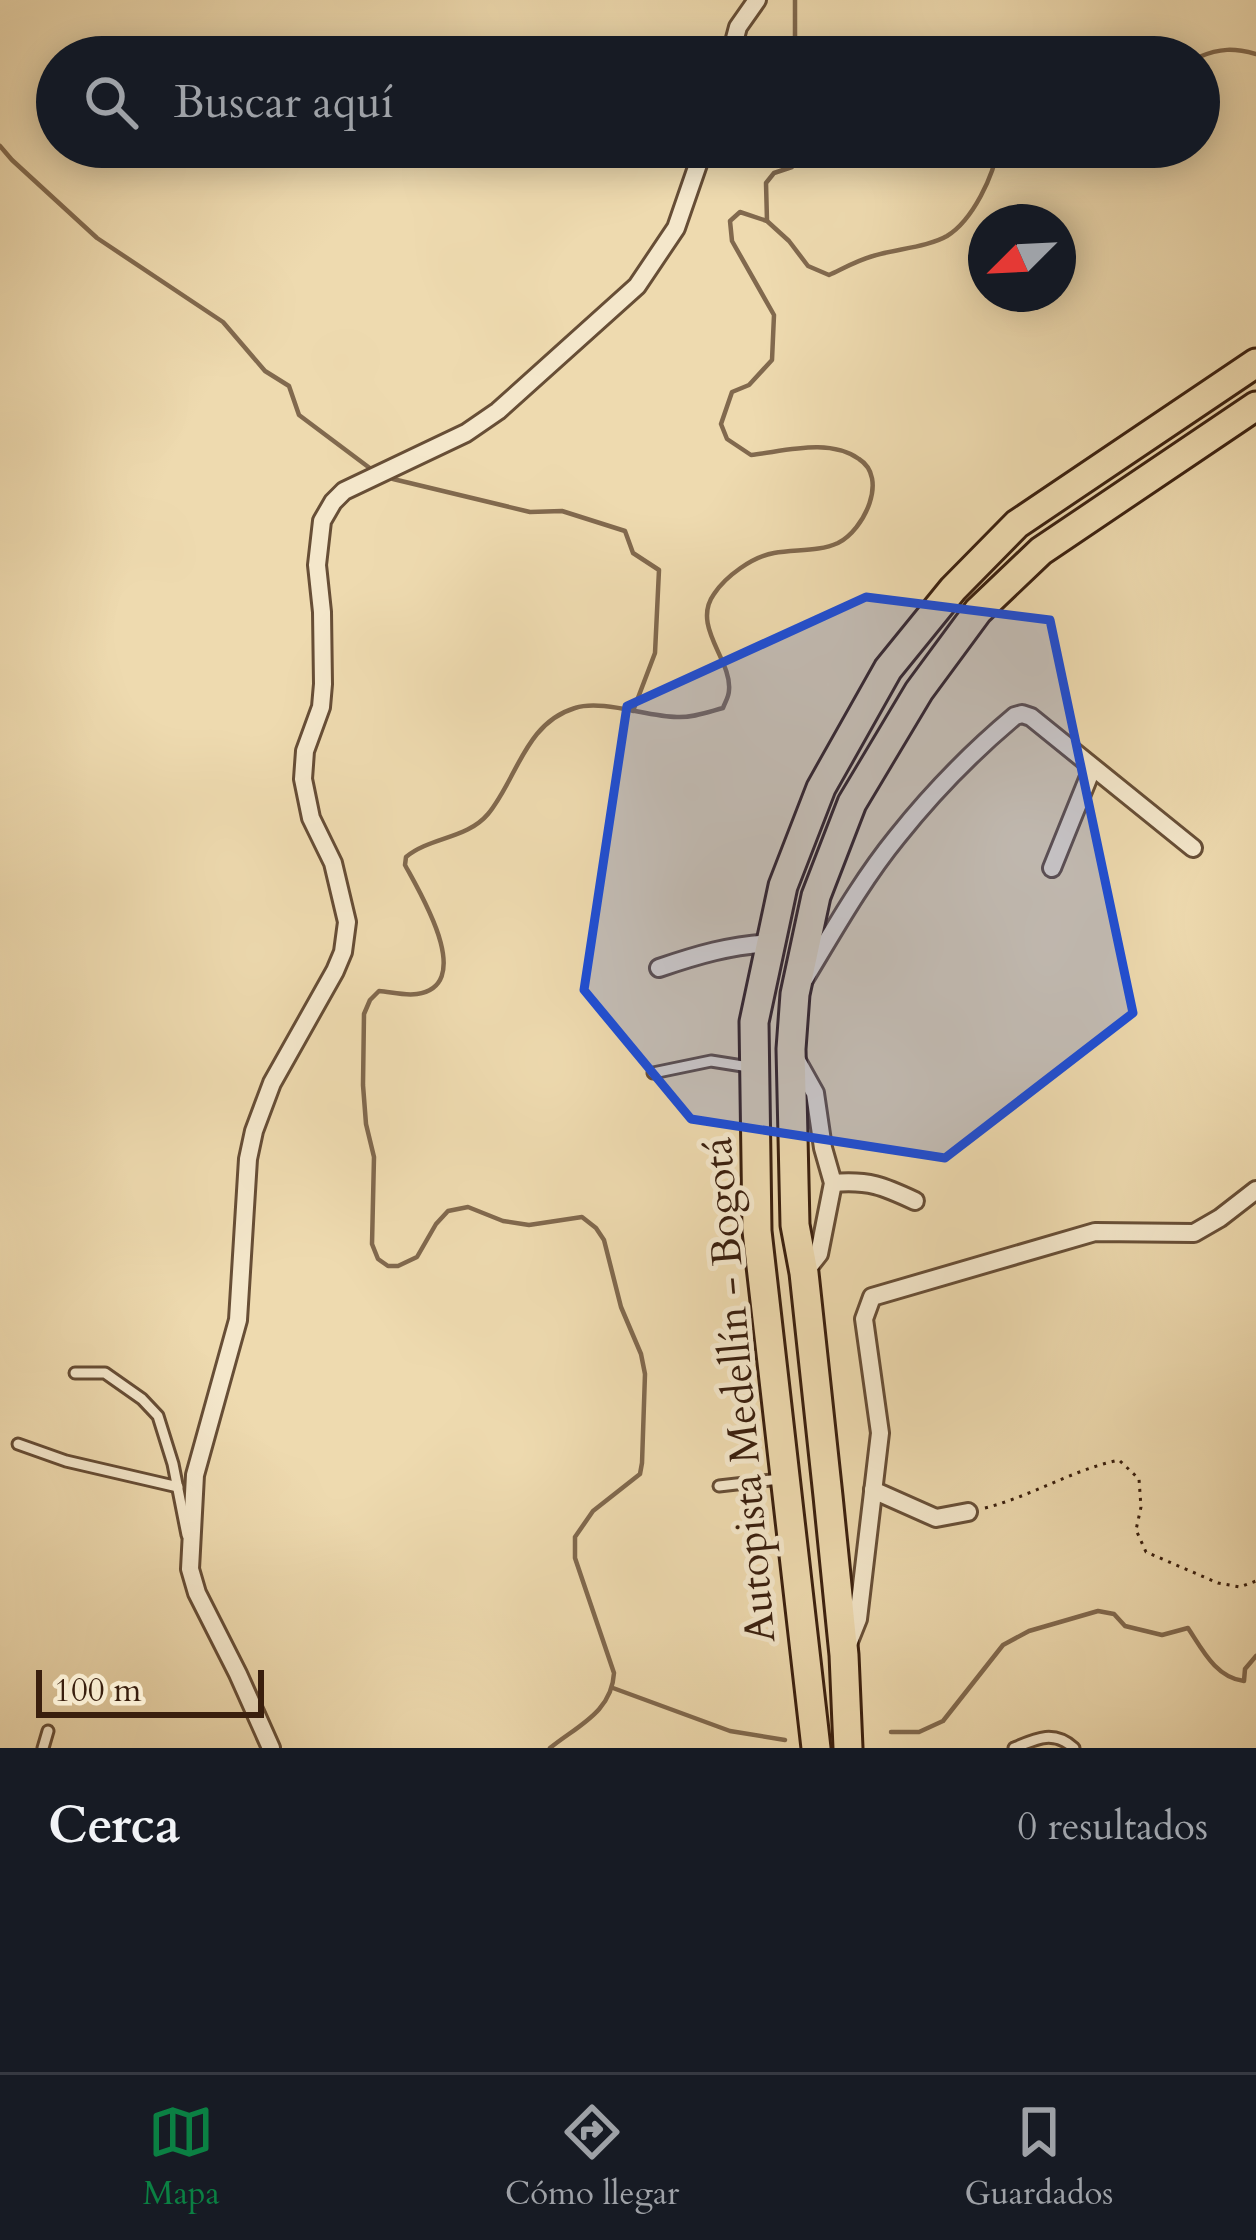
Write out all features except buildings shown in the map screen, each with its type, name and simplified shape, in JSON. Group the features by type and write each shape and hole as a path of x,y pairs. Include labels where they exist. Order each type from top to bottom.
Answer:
{"highway":[{"name":"Autopista Medellín - Bogotá","path":"816,1748 757,1231 754,1022 783,886 821,788 888,669 953,589 1016,524 1256,363"},
{"name":"Autopista Medellín - Bogotá","path":"848,1748 844,1655 795,1225 791,1048 795,994 816,896 852,803 920,691 978,611 1041,551 1256,406"}],"street":[{"path":"736,36 757,0"},
{"path":"271,1748 196,1593 190,1569 195,1475 238,1319 254,1131 272,1083 335,971 347,922 333,862 311,818 303,779 305,751 321,707 323,684 317,565 322,520 344,491 466,433 498,411 637,286 676,228 697,168"},
{"path":"795,994 896,838 977,747 1015,716 1031,717 1193,848"},
{"path":"1052,868 1092,769"},
{"path":"659,968 703,952 771,943"},
{"path":"791,1048 815,1093 833,1183 819,1254 804,1273"},
{"path":"833,1183 861,1180 915,1201"},
{"path":"844,1655 858,1619 880,1432 864,1319 872,1297 1095,1232 1194,1233 1256,1190"},
{"path":"873,1490 936,1518 968,1512"}],"lane":[{"path":"653,1073 711,1061 754,1068"},
{"path":"75,1373 105,1373 158,1416 191,1558"},
{"path":"18,1444 82,1466 178,1487"},
{"path":"719,1486 786,1479"},
{"path":"43,1748 48,1731"},
{"path":"1014,1748 1041,1736 1063,1738 1075,1748"}],"path":[{"path":"968,1512 1018,1499 1086,1467 1119,1460 1139,1479 1141,1507 1136,1530 1146,1552 1218,1583 1240,1587 1256,1581"}],"highlighted area":[{"path":"866,597 1050,620 1133,1013 945,1158 691,1119 584,990 627,706"}],"waterway":[{"path":"795,0 795,36"},
{"path":"1220,51 1256,54"},
{"path":"0,146 97,238 223,322 265,371 289,386 299,415 375,472"},
{"path":"767,221 766,183 774,173 789,168"},
{"path":"550,1748 591,1717 612,1687 614,1673 575,1558 575,1537 593,1511 640,1474 645,1374 604,1240 582,1217 529,1225 468,1207 448,1211 417,1257 398,1266 378,1259 372,1244 374,1157 363,1085 364,1014 379,991 417,994 434,987 442,974 439,936 405,865 406,857 488,814 533,739 558,715 586,706 677,717 723,708 728,679 707,618 714,594 732,574 757,559 838,543 864,516 872,478 859,459 821,447 751,455 727,439 721,424 732,392 749,385 772,360 774,315 732,241 730,221 740,212 767,221 808,266 829,275 867,258 947,236 981,196 993,168"},
{"path":"393,479 530,512 562,511 625,531 633,553 659,570 655,653 633,711"},
{"path":"891,1732 919,1732 943,1721 1003,1645 1029,1631 1098,1611 1114,1614 1125,1626 1162,1635 1188,1628 1211,1661 1234,1679 1244,1681 1245,1669 1256,1656"},
{"path":"613,1688 730,1731 785,1740"}]}
